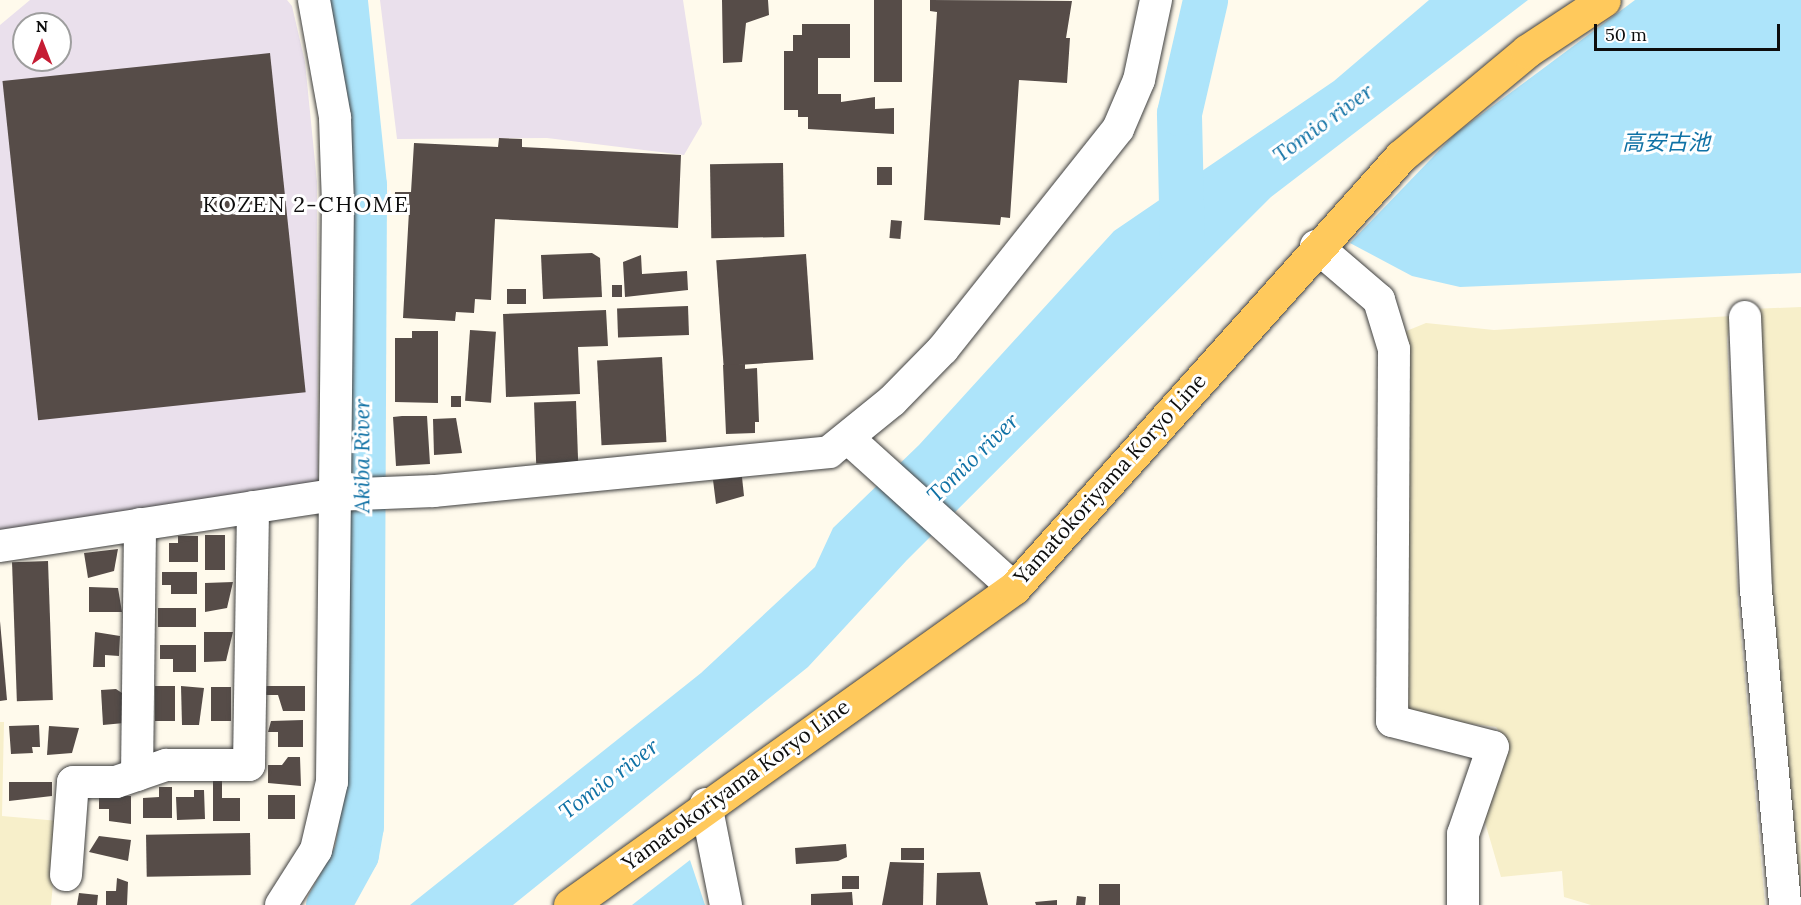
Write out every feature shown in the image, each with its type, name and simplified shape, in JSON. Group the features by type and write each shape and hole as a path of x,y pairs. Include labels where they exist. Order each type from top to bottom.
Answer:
{"main road":[{"name":"Yamatokoriyama Koryo Line","path":"570,905 706,804 1014,588 1316,246 1401,156 1527,51 1604,0"}],"street":[{"path":"281,905 316,850 330,807 335,128 314,0"},
{"path":"0,546 334,495 387,494 810,455 849,439 943,349 1118,129 1139,80 1156,0"},
{"path":"1316,246 1379,300 1394,348 1397,489 1392,721 1493,747 1463,834 1463,905"},
{"path":"1746,317 1756,590 1785,905"},
{"path":"849,439 1014,588"},
{"path":"66,875 74,782 116,782 166,765 249,765 253,507"},
{"path":"137,774 140,524"},
{"path":"706,804 726,905"}],"shaded area":[{"path":"30,0 287,0 292,6 305,62 317,182 318,483 0,531 0,25 12,15 12,72 72,72 72,12 16,12"},
{"path":"380,0 683,0 702,124 684,155 547,138 397,139"},
{"path":"1801,307 1801,905 1792,905 1752,309"},
{"path":"1732,316 1727,339 1738,602 1765,905 1591,905 1564,897 1562,871 1501,877 1477,795 1503,736 1496,727 1409,716 1401,705 1404,332 1426,323 1494,330"},
{"path":"0,722 4,722 2,816 59,821 51,905 0,905"}],"water":[{"name":"Tomio river","path":"1429,0 1528,0 1271,197 907,560 808,667 513,905 410,905 701,673 815,567 833,528 919,445 1114,231 1334,81"},
{"name":"高安古池","path":"1635,0 1801,0 1801,273 1460,287 1412,276 1350,243 1455,134"},
{"path":"690,860 705,905 632,905"}],"building":[{"path":"722,0 768,0 769,15 746,23 742,62 723,63"},
{"path":"874,0 902,0 902,82 874,82"},
{"path":"930,0 1072,1 1066,38 1070,38 1067,83 1019,80 1010,218 1001,217 1000,225 924,220 937,12 930,11"},
{"path":"802,24 850,24 850,58 818,58 818,94 841,94 841,102 875,97 875,109 894,108 894,134 808,129 808,117 798,117 798,110 784,110 784,51 793,51 793,35 802,35"},
{"path":"270,53 306,392 38,420 2,81"},
{"path":"499,138 522,139 522,147 681,155 678,228 495,219 491,300 475,299 474,313 456,312 455,321 403,318 409,211 394,211 395,192 411,192 414,143 498,147"},
{"path":"783,163 784,237 711,238 710,164"},
{"path":"877,167 892,167 892,185 877,185"},
{"path":"891,220 902,221 900,239 889,238"},
{"path":"592,253 600,258 602,297 543,299 541,255"},
{"path":"806,254 813,360 724,366 716,260"},
{"path":"641,255 642,274 687,271 688,290 625,297 623,262"},
{"path":"612,285 622,285 622,297 612,297"},
{"path":"507,289 526,289 526,304 507,304"},
{"path":"688,306 689,335 618,337 617,308"},
{"path":"606,310 608,346 578,347 580,394 506,397 503,314"},
{"path":"470,330 496,332 491,403 465,401"},
{"path":"412,331 438,331 438,403 395,402 395,338 412,338"},
{"path":"662,357 666,442 602,445 597,360"},
{"path":"745,364 745,369 757,368 759,422 755,422 755,433 726,434 723,365"},
{"path":"451,396 461,396 461,407 451,407"},
{"path":"576,401 578,462 536,463 534,402"},
{"path":"427,416 430,464 396,466 393,417"},
{"path":"456,418 462,453 434,455 433,419"},
{"path":"742,477 744,496 716,504 713,480"},
{"path":"205,535 225,535 225,570 205,570"},
{"path":"178,536 198,536 198,562 169,562 169,543 178,543"},
{"path":"118,549 114,571 88,578 84,553"},
{"path":"48,561 53,700 17,701 12,562"},
{"path":"162,572 197,572 197,594 171,594 171,585 162,585"},
{"path":"233,582 227,608 205,612 205,583"},
{"path":"89,587 118,588 122,612 89,612"},
{"path":"158,608 196,608 196,627 158,627"},
{"path":"0,621 7,700 0,701"},
{"path":"95,632 120,636 119,656 105,655 105,667 93,667"},
{"path":"204,632 233,632 226,661 204,662"},
{"path":"160,645 196,645 196,672 173,672 173,659 160,659"},
{"path":"155,686 175,686 175,721 155,721"},
{"path":"181,686 204,688 199,725 182,725"},
{"path":"264,686 305,686 305,711 283,711 278,695 264,695"},
{"path":"211,687 231,687 231,721 211,721"},
{"path":"116,689 122,693 124,723 103,725 101,690"},
{"path":"303,720 303,747 278,747 278,732 268,732 271,721"},
{"path":"39,725 40,747 32,747 33,753 11,754 9,726"},
{"path":"49,726 79,728 72,753 47,755"},
{"path":"288,757 300,757 301,786 268,783 268,765 282,765"},
{"path":"213,779 222,779 222,798 240,798 240,821 213,821"},
{"path":"9,782 52,782 52,796 9,801"},
{"path":"159,787 172,787 172,818 143,818 143,798 159,797"},
{"path":"194,790 204,790 205,819 177,820 176,797 194,797"},
{"path":"268,795 295,795 295,819 268,819"},
{"path":"99,796 131,796 131,824 109,821 109,809 99,809"},
{"path":"250,833 251,875 147,877 146,835"},
{"path":"99,836 131,840 128,861 89,852"},
{"path":"846,844 847,857 838,861 796,864 795,848"},
{"path":"901,848 924,848 924,860 901,860"},
{"path":"890,862 924,863 923,905 882,905"},
{"path":"980,872 988,905 936,905 937,873"},
{"path":"842,876 859,876 859,889 842,889"},
{"path":"117,878 128,882 127,905 106,905 106,891 116,891"},
{"path":"1099,884 1120,884 1120,905 1099,905"},
{"path":"852,892 853,905 811,905 811,894"},
{"path":"79,893 98,895 97,905 77,905"},
{"path":"1077,896 1086,897 1085,905 1076,905"},
{"path":"1057,900 1057,905 1036,905 1035,902"}],"waterway":[{"name":"Akiba River","path":"328,905 356,854 361,826 364,185 345,0"},
{"path":"1182,248 1179,113 1205,0"}],"district":[{"name":"KOZEN 2-CHOME","path":"306,205"}]}
